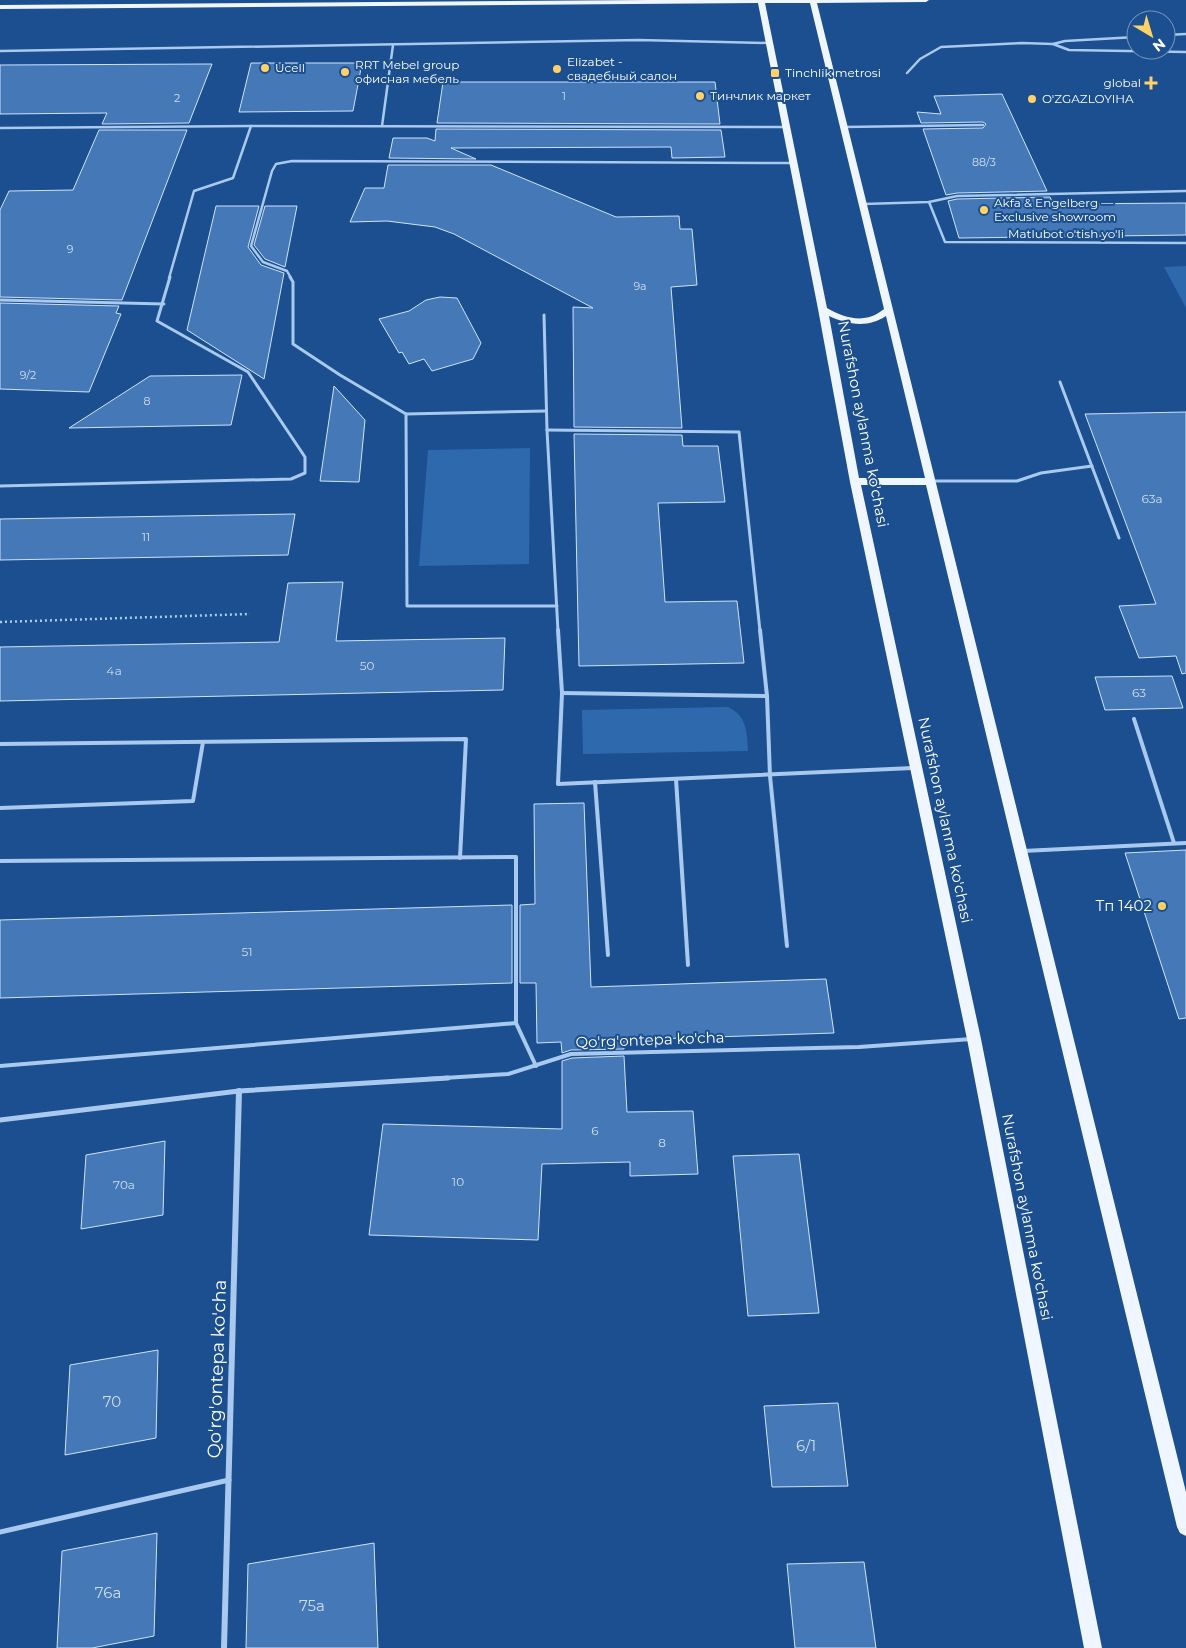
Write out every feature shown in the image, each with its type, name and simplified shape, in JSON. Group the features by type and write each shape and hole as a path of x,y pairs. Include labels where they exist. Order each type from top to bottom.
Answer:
{"main road":[{"path":"0,6 926,0"},
{"name":"Nurafshon aylanma ko'chasi","path":"761,1 823,310 855,482 974,1039 1093,1648"},
{"path":"813,1 1186,1527"},
{"path":"823,310 840,319 860,322 877,318 888,310"},
{"path":"855,482 930,481"}],"street":[{"name":"Qo'rg'ontepa ko'cha","path":"224,1648 239,1091"}],"lane":[{"path":"907,73 920,59 941,47 1022,43 1053,44 1064,41 1126,38"},
{"path":"0,51 639,40 769,43"},
{"path":"1053,44 1069,50 1186,52"},
{"path":"382,126 393,45"},
{"path":"844,127 983,124"},
{"path":"0,128 251,126 785,127"},
{"path":"0,486 291,479 305,473 305,457 248,372 158,321 194,191 233,178 251,126"},
{"path":"546,410 406,414 340,375 293,344 293,282 287,270 264,262 251,246 272,171 276,164 292,160 792,163"},
{"path":"862,204 929,202 957,196 1186,191"},
{"path":"929,202 945,242"},
{"name":"Matlubot o'tish yo'li","path":"945,242 1186,243"},
{"path":"0,300 164,304"},
{"path":"544,316 546,410 562,693 558,784 916,768"},
{"path":"1060,382 1119,538"},
{"path":"406,414 407,606 558,606"},
{"path":"547,430 739,432 766,696 770,776 787,946"},
{"path":"930,481 1017,481 1042,472 1092,466"},
{"path":"562,693 766,696"},
{"path":"1134,719 1174,843"},
{"path":"0,744 466,739 460,858"},
{"path":"0,808 193,800 203,742"},
{"path":"676,779 688,965"},
{"path":"595,782 608,955"},
{"path":"1021,851 1186,843"},
{"path":"0,860 516,857 516,1023 536,1066"},
{"path":"0,1066 516,1023"},
{"name":"Qo'rg'ontepa ko'cha","path":"0,1120 239,1091 508,1074 571,1054 859,1047 974,1039"},
{"path":"0,1532 229,1480"}],"path":[{"path":"0,622 250,614"}],"shaded area":[{"path":"1186,266 1186,308 1164,267"},
{"path":"530,448 529,564 419,566 428,450"},
{"path":"728,707 739,715 745,725 748,751 583,754 582,710"}],"building":[{"path":"251,63 362,63 353,111 239,112"},
{"path":"212,64 189,123 102,124 107,113 0,114 0,65"},
{"path":"443,82 715,82 720,124 437,123"},
{"path":"1002,94 1047,191 957,193 946,195 923,129 983,128 986,124 983,122 921,123 917,112 941,114 934,96"},
{"path":"436,129 721,130 725,157 672,158 671,147 451,148 476,159 389,158 393,138 427,138 435,141"},
{"path":"99,130 187,130 122,300 0,297 0,210 9,191 73,190"},
{"path":"388,165 491,165 616,217 679,216 680,229 692,229 697,285 671,287 682,428 574,427 573,307 593,308 454,234 435,227 387,221 350,222 365,188 384,188"},
{"path":"1050,197 1053,204 1186,203 1186,235 959,238 948,201 957,199"},
{"path":"216,206 259,206 248,247 261,265 284,273 264,379 187,330"},
{"path":"265,206 297,206 285,267 265,259 254,245"},
{"path":"440,297 457,298 481,343 473,359 432,371 424,359 409,364 402,352 399,353 379,319 409,311 426,300"},
{"path":"0,303 119,306 116,313 121,314 89,392 0,389"},
{"path":"242,375 231,425 69,428 150,376"},
{"path":"334,386 365,420 359,482 320,481"},
{"path":"1186,412 1186,673 1182,674 1176,656 1139,658 1119,606 1156,604 1085,414"},
{"path":"574,434 682,435 683,446 718,446 725,502 658,503 665,602 737,601 744,663 579,666"},
{"path":"295,514 288,555 0,560 0,519"},
{"path":"343,582 336,641 505,638 503,690 0,701 0,647 279,642 288,583"},
{"path":"1172,676 1183,708 1105,710 1095,677"},
{"path":"584,803 591,987 826,979 834,1033 624,1040 624,1049 571,1050 562,1053 561,1042 537,1043 536,983 520,983 520,905 535,904 534,804"},
{"path":"1186,850 1186,1018 1179,1019 1125,853"},
{"path":"512,905 512,983 0,998 0,920"},
{"path":"624,1056 627,1112 693,1111 698,1174 630,1176 630,1162 542,1164 538,1240 369,1235 383,1124 562,1129 562,1061 572,1058"},
{"path":"165,1141 163,1215 81,1229 86,1155"},
{"path":"799,1154 819,1313 748,1316 733,1156"},
{"path":"158,1350 156,1438 65,1455 70,1365"},
{"path":"838,1403 848,1486 772,1487 764,1406"},
{"path":"157,1533 154,1636 92,1648 57,1648 62,1551"},
{"path":"374,1543 378,1648 246,1648 248,1564"},
{"path":"864,1562 876,1648 795,1648 787,1564"}],"place":[{"name":"Ucell","path":"265,68"},
{"name":"Elizabet - свадебный салон","path":"557,69"},
{"name":"RRT Mebel group офисная мебель","path":"345,72"},
{"name":"Tinchlik metrosi","path":"775,73"},
{"name":"global","path":"1151,83"},
{"name":"Тинчлик маркет","path":"700,96"},
{"name":"O'ZGAZLOYIHA","path":"1032,99"},
{"name":"Akfa & Engelberg — Exclusive showroom","path":"984,210"},
{"name":"Тп 1402","path":"1162,906"}]}
